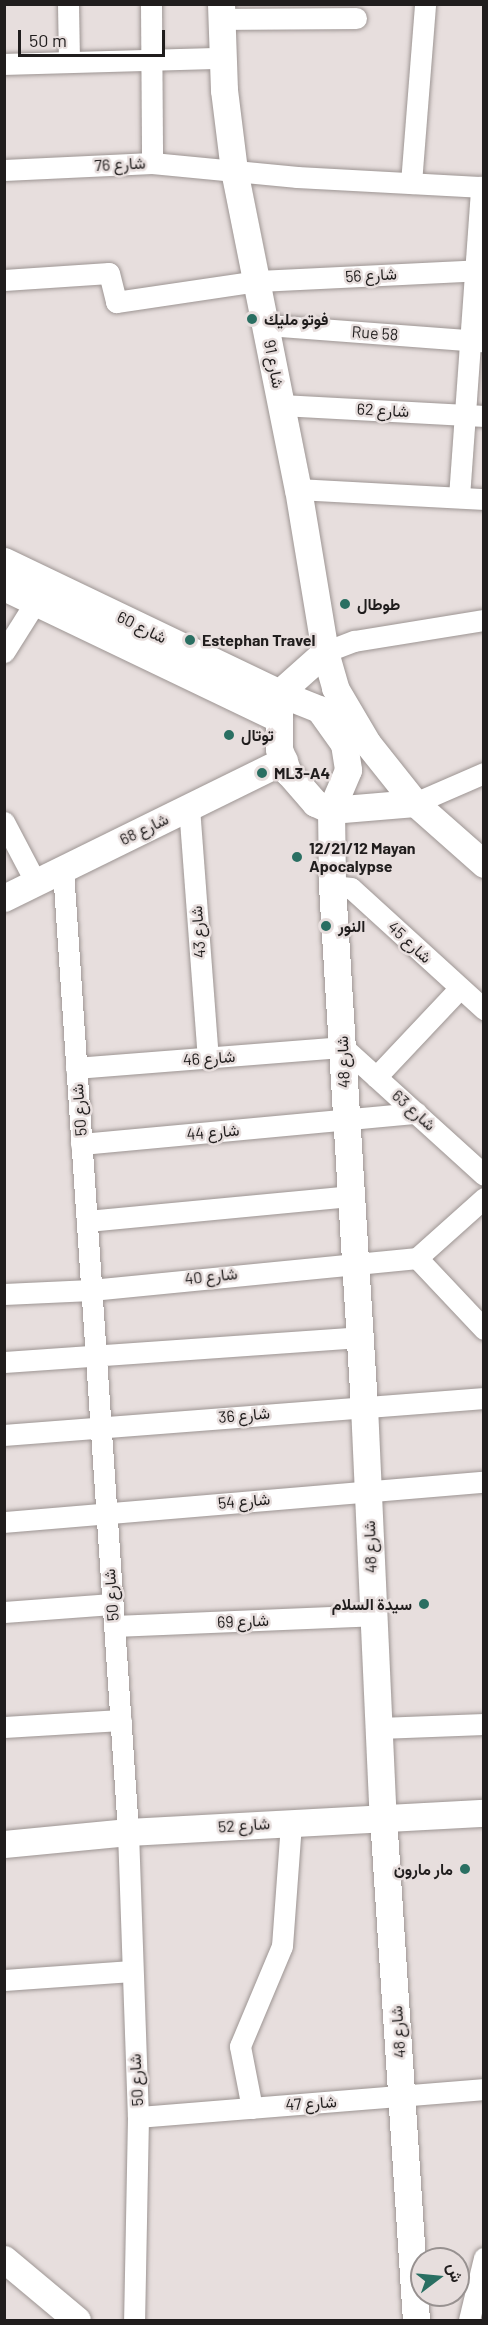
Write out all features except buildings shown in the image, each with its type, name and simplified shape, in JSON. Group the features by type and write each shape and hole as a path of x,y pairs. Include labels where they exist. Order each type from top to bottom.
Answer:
{"street":[{"path":"68,4 69,61"},
{"path":"151,4 152,163"},
{"path":"411,183 425,4"},
{"path":"222,12 356,18"},
{"name":"شارع 91","path":"222,12 222,58 234,170 267,325 298,489 325,652 335,688 368,744 415,803 483,864"},
{"path":"4,64 222,58"},
{"name":"شارع 76","path":"4,170 152,163 482,187"},
{"path":"459,497 474,415 482,187"},
{"name":"شارع 56","path":"4,280 109,273 116,302 258,281 479,270"},
{"name":"Rue 58","path":"267,325 477,341"},
{"name":"شارع 62","path":"282,405 474,415"},
{"path":"298,489 483,499"},
{"name":"شارع 60","path":"4,561 41,592 279,706 319,709 344,744 348,770 331,810"},
{"name":"شارع 60","path":"4,588 41,592"},
{"path":"4,652 41,592"},
{"path":"483,620 354,641 325,652 279,706 279,749 284,760 302,792 331,810 415,803 483,773"},
{"name":"شارع 68","path":"4,898 284,760"},
{"name":"شارع 43","path":"189,807 208,1058"},
{"name":"شارع 48","path":"331,810 332,886 343,1047 344,1121 364,1406 383,1817 416,2320"},
{"path":"4,822 36,883"},
{"name":"شارع 50","path":"63,870 128,1832 138,2117 134,2320"},
{"name":"شارع 45","path":"332,886 351,888 483,1010"},
{"path":"376,1077 460,988"},
{"name":"شارع 46","path":"76,1068 343,1047"},
{"name":"شارع 63","path":"343,1047 481,1168"},
{"path":"344,1121 417,1113"},
{"name":"شارع 44","path":"81,1144 344,1121"},
{"path":"87,1221 350,1196"},
{"path":"483,1198 417,1258 483,1329"},
{"name":"شارع 40","path":"4,1294 91,1290 417,1258"},
{"path":"4,1362 360,1337"},
{"name":"شارع 36","path":"4,1435 483,1398"},
{"name":"شارع 54","path":"4,1522 483,1482"},
{"path":"4,1612 112,1604"},
{"name":"شارع 69","path":"114,1626 373,1616"},
{"path":"4,1727 121,1720"},
{"path":"379,1728 483,1724"},
{"name":"شارع 52","path":"4,1844 128,1832 483,1813"},
{"path":"252,2108 240,2046 282,1947 291,1822"},
{"path":"4,1980 132,1971"},
{"name":"شارع 47","path":"138,2117 483,2089"},
{"path":"469,2320 481,2282 483,2258"},
{"path":"4,2259 77,2320"}],"place":[{"name":"فوتو مليك","path":"252,319"},
{"name":"طوطال","path":"345,604"},
{"name":"Estephan Travel","path":"190,640"},
{"name":"توتال","path":"229,735"},
{"name":"ML3-A4","path":"262,773"},
{"name":"12/21/12 Mayan Apocalypse","path":"297,857"},
{"name":"النور","path":"326,926"},
{"name":"سيدة السلام","path":"424,1604"},
{"name":"مار مارون","path":"465,1869"}]}
